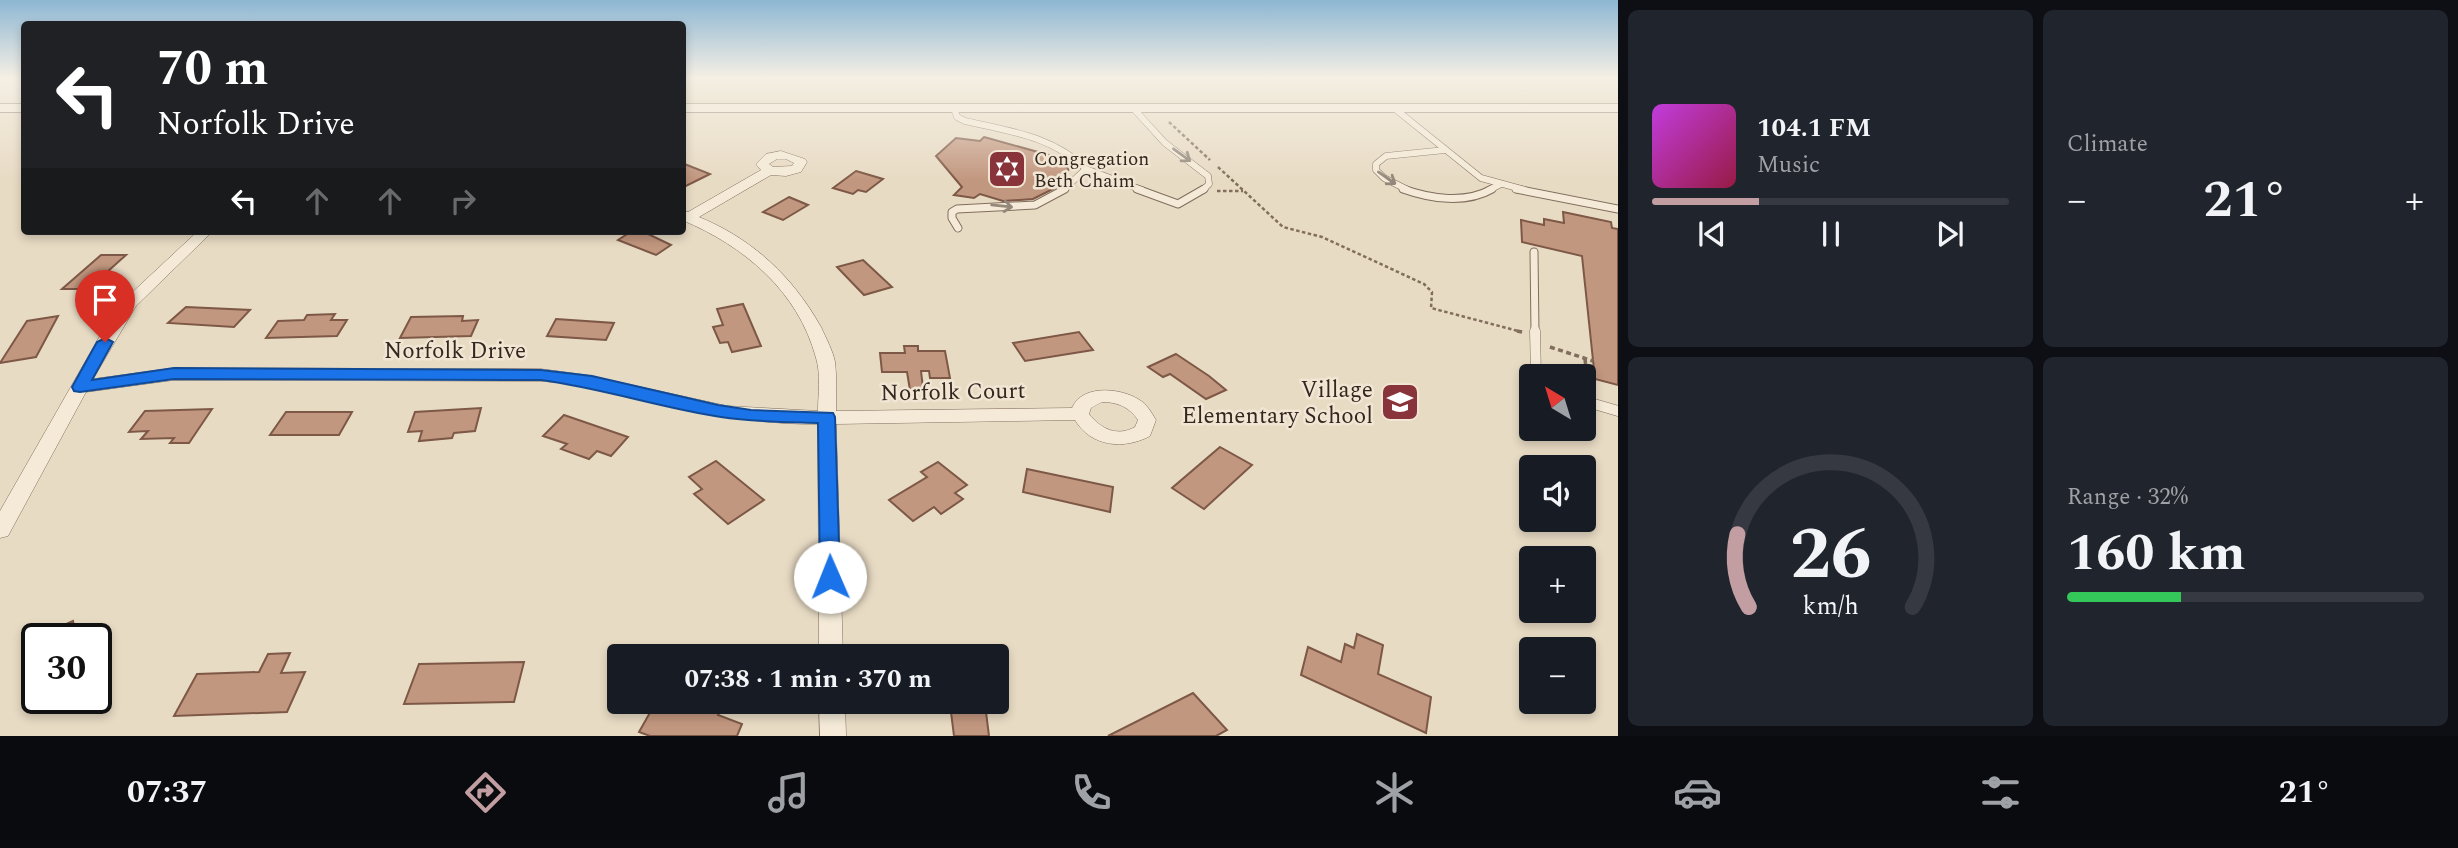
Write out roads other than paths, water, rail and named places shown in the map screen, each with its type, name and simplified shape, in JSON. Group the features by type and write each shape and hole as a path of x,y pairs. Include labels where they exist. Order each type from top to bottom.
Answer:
{"street":[{"path":"686,216 769,171"},
{"path":"686,216 716,230 758,257 790,288 805,309 826,360 831,644"},
{"path":"0,530 117,320 130,303 202,235"},
{"name":"Norfolk Drive","path":"80,387 174,373 541,375 592,382 718,411 751,415 827,417"},
{"name":"Norfolk Court","path":"827,417 1080,414"},
{"path":"832,714 833,736"}],"lane":[{"path":"955,111 957,117 965,121 1055,144 1086,169 1178,204 1201,192 1209,184 1208,176 1165,142 1136,111"},
{"path":"1398,111 1481,178 1499,185 1618,209"},
{"path":"1445,150 1386,156 1376,164 1376,170 1401,187 1450,199 1475,197 1499,185"},
{"path":"958,228 952,218 952,212 957,209 993,205 1028,208 1042,204 1076,181 1086,169"},
{"path":"1534,252 1536,364"},
{"path":"1596,405 1618,411"}],"place":[{"name":"Congregation Beth Chaim","path":"1007,169"},
{"name":"Village Elementary School","path":"1400,402"}]}
